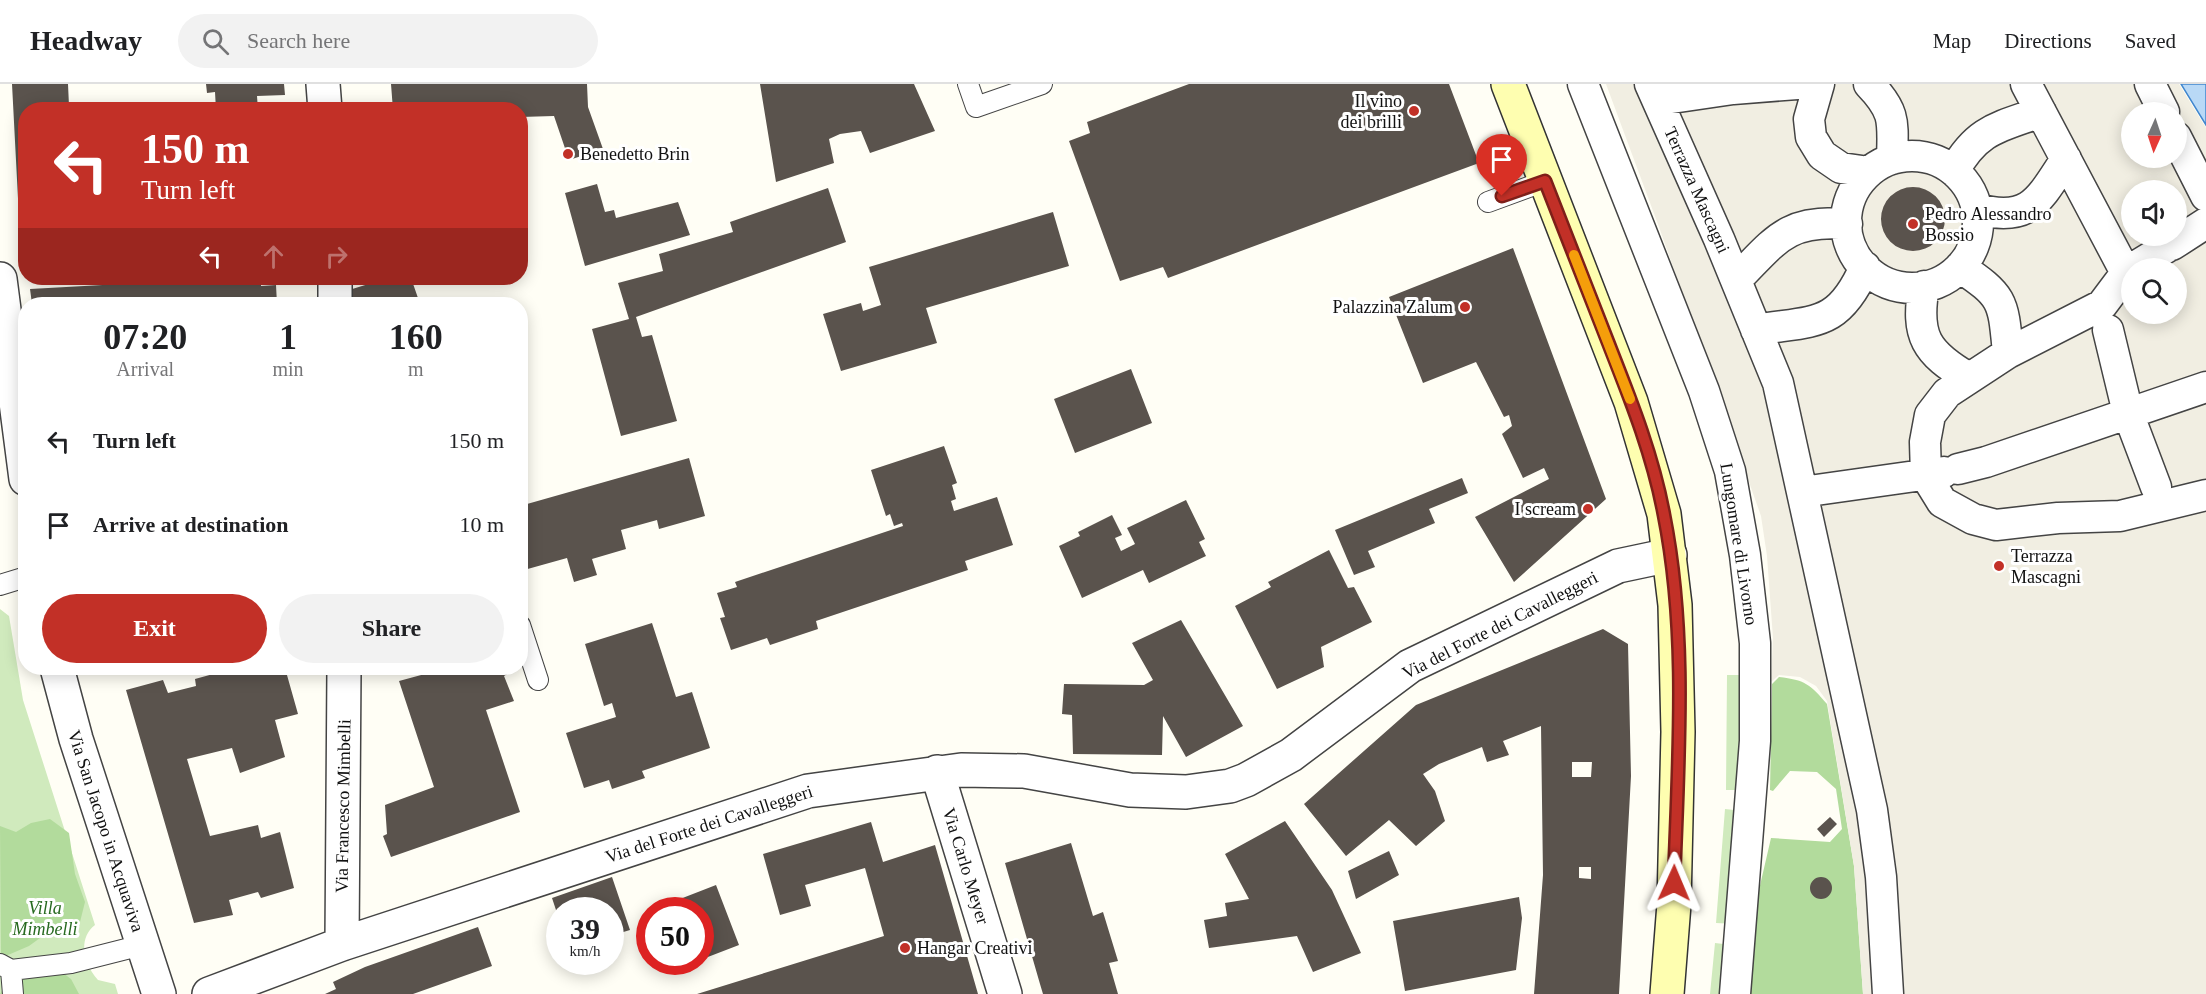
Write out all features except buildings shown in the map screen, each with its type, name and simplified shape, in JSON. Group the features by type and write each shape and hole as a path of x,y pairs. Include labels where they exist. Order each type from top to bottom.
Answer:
{"main road":[{"path":"1508,84 1631,402 1664,514 1675,615 1678,732 1674,904 1667,994"}],"street":[{"path":"323,84 324,102"},
{"name":"Lungomare di Livorno","path":"1583,84 1704,391 1730,471 1745,555 1755,643 1755,741 1752,804 1735,994"},
{"name":"Terrazza Mascagni","path":"1797,84 1654,92 1778,383 1872,810 1881,877 1887,994"},
{"path":"1819,84 1809,119 1811,137 1821,155 1842,168 1880,166 1924,157 1954,171 1966,184 1977,209 1976,240 1960,267 1944,280 1924,286 1892,284 1865,267 1854,252 1846,224 1852,196 1880,166 1892,121 1888,104 1869,84"},
{"path":"2026,84 2123,258"},
{"path":"2150,84 2159,102"},
{"path":"1954,171 1966,150 1988,131 2041,112"},
{"path":"1977,209 2001,215 2018,213 2041,196 2066,159"},
{"path":"2187,159 2206,196"},
{"path":"2149,258 2206,223"},
{"name":"Terrazza Mascagni","path":"1736,280 1790,230 1811,224 1846,224"},
{"path":"1756,330 1832,314 1851,297 1865,267"},
{"path":"1960,267 1991,289 2000,299 2005,317 2008,353"},
{"path":"0,273 18,273"},
{"path":"0,279 18,417"},
{"path":"1924,286 1919,313 1923,338 1953,369 1969,378"},
{"path":"2121,289 2106,321 2128,413 2158,495"},
{"path":"2106,321 2008,353 1947,393 1930,415 1925,442 1926,476 1942,502 1973,519 1996,525 2058,518 2120,516 2158,495 2206,495"},
{"path":"1802,492 1926,476 1986,462 2206,387"},
{"name":"Via del Forte dei Cavalleggeri","path":"228,990 342,944 808,791 961,770 1024,771 1130,790 1186,792 1230,786 1246,780 1291,755 1410,666 1618,566 1670,555"},
{"name":"Via San Jacopo in Acquaviva","path":"59,675 76,739 159,994"},
{"name":"Via Francesco Mimbelli","path":"342,944 344,675"},
{"name":"Via Carlo Meyer","path":"937,772 1005,994"}],"lane":[{"path":"968,84 976,107 1042,84"},
{"path":"1488,202 1545,181"},
{"path":"0,585 18,579"},
{"path":"528,649 538,680"},
{"path":"13,994 5,967 78,961 142,945"}],"green space":[{"name":"Villa Mimbelli","path":"0,609 9,616 23,700 95,925 86,937 84,952 86,960 98,980 115,984 118,994 0,994"},
{"path":"1727,675 1745,675 1744,790 1726,790"},
{"path":"1779,677 1806,684 1827,704 1854,866 1863,994 1744,994 1749,933 1771,838 1830,842 1842,829 1836,789 1817,772 1790,771 1773,791 1770,790 1772,684"},
{"path":"1725,809 1743,811 1735,924 1716,923"},
{"path":"50,819 69,833 75,874 85,902 80,922 72,933 65,936 40,938 29,946 1,958 0,826 16,832 31,823"},
{"path":"1715,943 1732,945 1727,994 1710,994"},
{"path":"59,970 71,979 79,994 0,994 5,986 18,977"}],"shaded area":[{"name":"Terrazza Mascagni","path":"1606,84 2179,84 2206,128 2206,994 1863,994 1854,866 1827,701 1816,686 1800,677 1779,675 1771,682 1773,638 1767,556 1761,516"}],"water":[{"path":"2181,84 2206,84 2206,125"}],"slow traffic":[{"path":"1574,255 1630,399"}],"place":[{"name":"Il vino dei brilli","path":"1414,111"},
{"name":"Benedetto Brin","path":"568,154"},
{"name":"Pedro Alessandro Bossio","path":"1913,224"},
{"name":"Palazzina Zalum","path":"1465,307"},
{"name":"I scream","path":"1588,509"},
{"name":"Terrazza Mascagni","path":"1999,566"},
{"name":"Hangar Creativi","path":"905,948"}],"route":[{"path":"1502,196 1545,181 1631,402 1650,459 1664,514 1675,605 1677,644 1678,732 1674,883"}]}
